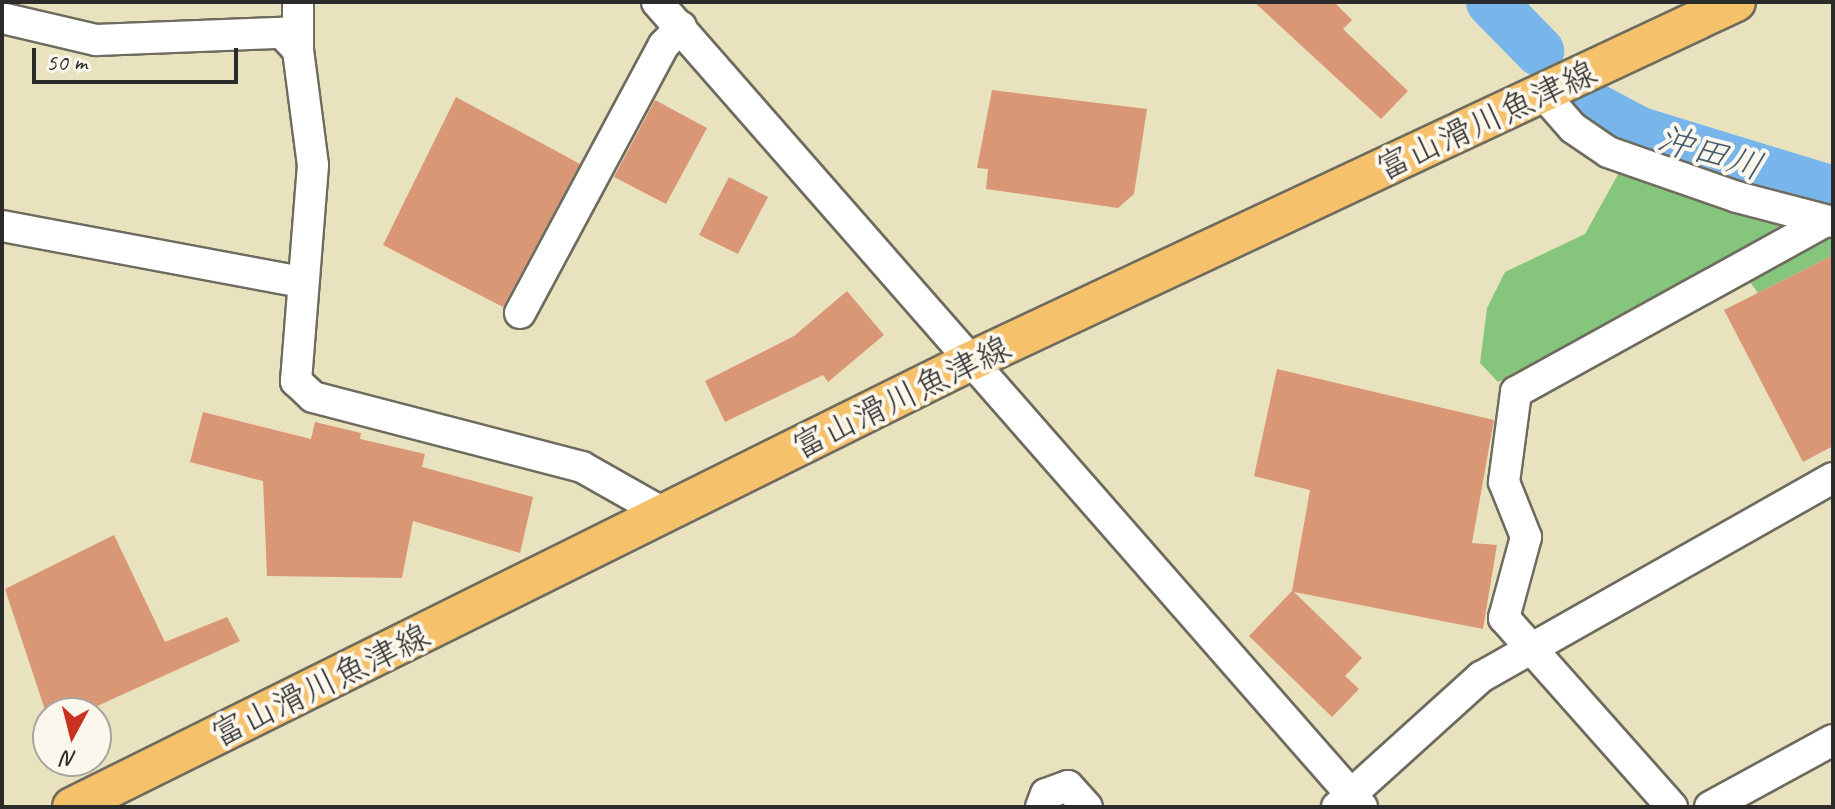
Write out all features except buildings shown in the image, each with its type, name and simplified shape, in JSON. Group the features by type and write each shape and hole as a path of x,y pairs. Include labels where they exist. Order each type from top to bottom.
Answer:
{"main road":[{"name":"富山滑川魚津線","path":"72,807 971,361 1544,95 1736,2"}],"street":[{"path":"298,2 298,50 313,165 300,282 296,381 313,397 582,467 665,514"},
{"path":"657,2 971,361 1350,803 1481,677 1529,646 1833,478"},
{"path":"2,18 96,40 282,33 298,50"},
{"path":"520,313 664,45 681,27"},
{"path":"1544,95 1573,128 1608,152 1829,222"},
{"path":"1672,807 1504,618 1526,537 1504,482 1516,392 1829,222"},
{"path":"2,226 300,282"},
{"path":"1710,807 1833,740"},
{"path":"1041,807 1046,794 1068,786 1087,807"}],"green space":[{"path":"1621,169 1785,219 1784,232 1498,382 1480,363 1487,308 1505,272 1585,234"},
{"path":"1833,231 1833,255 1758,293 1744,274"}],"waterway":[{"name":"沖田川","path":"1491,2 1539,51"},
{"name":"沖田川","path":"1591,106 1640,132 1833,191"}]}
